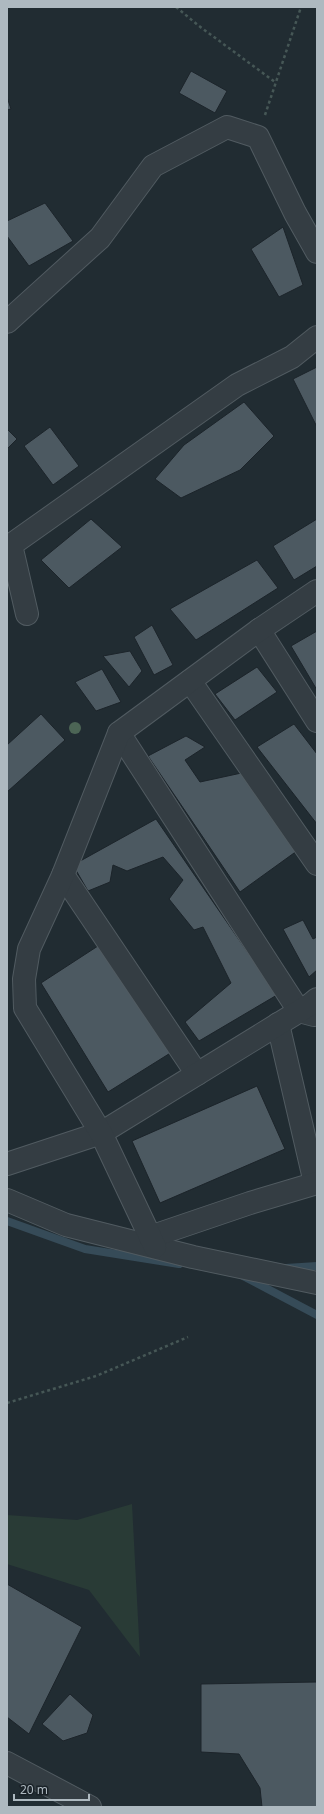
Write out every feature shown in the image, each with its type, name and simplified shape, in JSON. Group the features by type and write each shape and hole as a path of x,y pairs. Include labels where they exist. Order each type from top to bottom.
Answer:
{"street":[{"path":"7,322 100,238 153,166 226,127 258,137 295,213 317,252"},
{"path":"27,614 10,545 237,385 292,357 317,337"},
{"path":"153,1242 101,1133 25,1008 24,980 29,949 63,875 119,733 259,630 317,591"},
{"path":"259,630 317,721"},
{"path":"190,682 317,864"},
{"path":"119,733 308,1013"},
{"path":"63,875 197,1074"},
{"path":"7,1164 101,1133 278,1024 308,1013 317,999"},
{"path":"153,1242 250,1203 316,1183 278,1024"},
{"path":"7,1200 66,1225 153,1242 317,1283"},
{"path":"7,1764 90,1807"}],"path":[{"path":"176,7 199,26 275,82"},
{"path":"258,137 301,7"},
{"path":"7,1403 96,1376 188,1337"}],"green space":[{"path":"132,1504 140,1657 89,1590 7,1564 7,1515 77,1520"}],"building":[{"path":"191,71 227,91 215,113 179,93"},
{"path":"7,97 11,109 7,110"},
{"path":"45,203 73,241 29,266 7,236 7,221"},
{"path":"283,227 303,285 279,297 251,249"},
{"path":"317,367 317,427 293,379"},
{"path":"244,402 274,436 240,470 181,498 155,479 184,445"},
{"path":"50,427 79,466 53,485 24,446"},
{"path":"7,429 17,439 7,449"},
{"path":"91,519 122,547 69,588 41,560"},
{"path":"317,519 317,566 294,580 273,546"},
{"path":"257,560 278,588 196,640 170,609"},
{"path":"152,625 173,665 154,675 134,637"},
{"path":"317,631 317,690 291,646"},
{"path":"130,651 142,671 129,687 103,656"},
{"path":"257,667 277,692 235,720 215,694"},
{"path":"102,669 121,702 96,711 75,682"},
{"path":"41,714 65,740 7,792 7,745"},
{"path":"294,724 317,754 317,824 257,747"},
{"path":"186,736 205,747 185,760 200,782 246,772 301,848 240,892 148,756"},
{"path":"156,819 277,995 199,1041 185,1022 231,983 203,927 194,930 169,899 183,880 163,857 127,871 113,865 110,882 88,891 73,865"},
{"path":"303,920 313,939 317,937 317,970 309,977 283,929"},
{"path":"101,944 172,1052 108,1092 41,983"},
{"path":"257,1086 285,1149 160,1203 132,1141"},
{"path":"7,1584 82,1627 29,1734 7,1717"},
{"path":"317,1682 317,1807 262,1807 260,1788 239,1754 201,1752 201,1684"},
{"path":"70,1694 93,1715 87,1733 63,1741 42,1724"}],"waterway":[{"path":"7,1221 85,1249 179,1264"},
{"path":"286,1268 317,1266"},
{"path":"243,1276 317,1315"}]}
